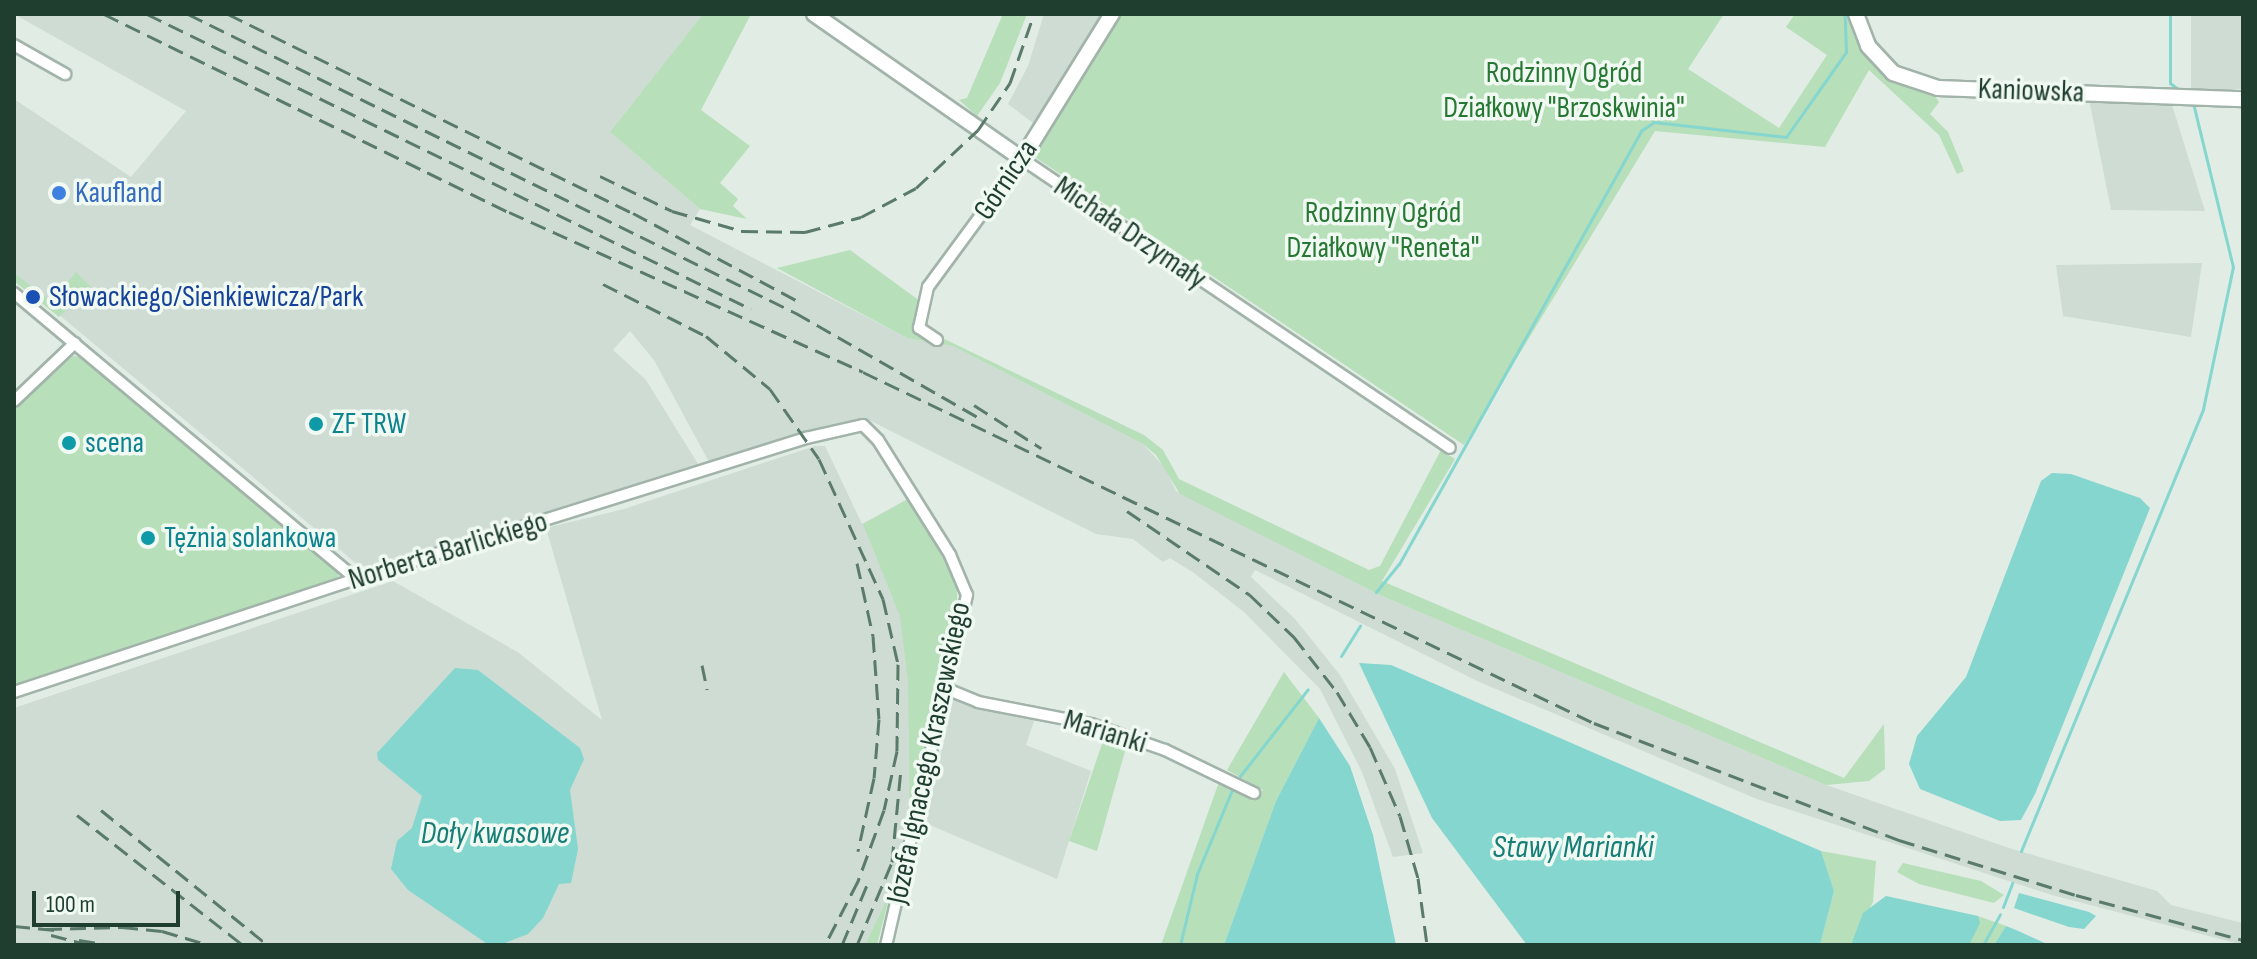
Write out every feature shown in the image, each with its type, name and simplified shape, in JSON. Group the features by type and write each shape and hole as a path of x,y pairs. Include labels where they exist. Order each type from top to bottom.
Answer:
{"street":[{"name":"Michała Drzymały","path":"815,14 1022,159 1450,448"},
{"name":"Górnicza","path":"937,340 919,328 928,287 1022,159 1112,14"},
{"name":"Kaniowska","path":"1856,14 1868,46 1893,73 1938,88 2243,99"},
{"path":"14,45 65,74"},
{"path":"14,293 356,579"},
{"path":"14,401 75,343"},
{"name":"Norberta Barlickiego","path":"14,692 356,579 851,424 863,425 878,440"},
{"name":"Józefa Ignacego Kraszewskiego","path":"878,440 964,583 966,606 949,690 886,945"},
{"name":"Marianki","path":"949,690 978,702 1091,724 1165,750 1254,793"}],"shaded area":[{"path":"14,14 703,14 610,132 700,209 690,225 907,338 953,346 1143,444 1165,468 1176,491 1382,596 1826,785 2012,849 2157,891 2171,905 2243,923 2243,945 2052,895 1757,799 1477,681 1255,570 1251,577 1295,619 1340,675 1395,769 1423,853 1393,857 1362,772 1320,689 1244,612 1194,573 1170,558 1163,562 1133,539 1096,534 865,418 710,464 654,360 630,331 613,350 646,380 698,464 370,567 358,565 14,277 14,99 131,177 186,111"},
{"path":"1044,14 1104,14 1033,123 1008,104 1028,66"},
{"path":"2191,14 2243,14 2243,89 2191,89"},
{"path":"2089,99 2172,105 2205,211 2111,210"},
{"path":"2202,263 2191,337 2063,316 2056,265"},
{"path":"815,446 825,446 862,524 908,499 957,604 891,890 865,945 14,945 14,708 393,581 519,653 602,720 546,528 624,509"},
{"path":"954,697 1035,718 1026,745 1091,771 1057,879 925,823"}],"green space":[{"path":"703,14 751,14 701,110 750,146 720,183 738,199 733,206 747,219 700,209 610,132"},
{"path":"1003,14 1027,14 1000,83 977,116 959,100 967,98"},
{"name":"Rodzinny Ogród Działkowy \"Reneta\"","path":"1122,14 1724,14 1688,69 1779,128 1827,55 1786,27 1795,14 1846,14 1866,55 1896,82 1931,91 1939,102 1930,114 1948,132 1964,171 1957,174 1939,135 1869,70 1825,147 1655,131 1464,445 1032,155"},
{"path":"850,250 924,304 924,326 938,336 1144,435 1163,450 1179,479 1369,570 1380,566 1441,450 1455,459 1382,581 1844,778 1884,724 1885,769 1869,781 1826,785 1382,596 1180,494 1156,455 1143,444 953,346 907,338 777,268"},
{"path":"76,272 91,287 59,317 14,281 14,273 52,302"},
{"path":"73,356 81,357 339,573 338,577 14,687 14,410"},
{"path":"908,499 957,582 957,604 910,817 908,681 900,616 863,524"},
{"path":"1284,672 1319,718 1276,801 1224,945 1161,945 1219,782 1253,801 1263,790 1227,770"},
{"path":"1105,735 1127,744 1097,851 1069,841"},
{"path":"1821,851 1876,861 1873,902 1851,945 1820,945 1834,891"},
{"path":"1903,863 1981,881 2004,895 1994,903 1919,884 1897,872"},
{"path":"891,890 877,945 865,945"},
{"path":"1978,916 2006,926 1994,945 1969,945"}],"water":[{"path":"2052,473 2071,474 2140,498 2150,508 2035,794 2021,820 2000,821 1920,789 1909,764 1917,736 1966,677 2041,481"},
{"name":"Stawy Marianki","path":"1359,663 1391,665 1821,851 1834,891 1820,945 1527,945 1432,818"},
{"name":"Doły kwasowe","path":"455,668 478,670 580,748 584,759 570,790 578,849 571,883 559,884 543,918 528,934 500,945 489,945 408,890 391,869 397,841 412,828 422,796 378,760 377,753"},
{"path":"1319,718 1350,766 1373,835 1396,945 1224,945 1276,801"},
{"path":"2019,893 2096,916 2084,929 2069,927 2014,908"},
{"path":"1886,896 1978,916 1980,923 1969,945 1851,945 1863,913"},
{"path":"2006,926 2016,930 2049,945 1994,945"}],"waterway":[{"path":"1376,592 1399,564 1642,130 1654,122 1786,137 1846,52 1845,14"},
{"path":"2170,14 2170,83 2179,90"},
{"path":"2021,851 2203,409 2233,267 2193,103"},
{"path":"1341,656 1360,625"},
{"path":"1240,776 1308,689"},
{"path":"1180,945 1197,874 1232,790"},
{"path":"2003,907 2012,883"},
{"path":"1983,945 2000,914"}],"railway":[{"path":"104,14 509,212 863,372 1594,723 1899,840 2076,895 2243,940"},
{"path":"147,14 751,309"},
{"path":"188,14 796,313 981,419"},
{"path":"228,14 633,213 798,301"},
{"path":"600,176 672,211 742,231 805,232 861,217 916,188 978,130 1010,83 1034,14"},
{"path":"603,284 706,336 770,389 819,459 883,599 898,664 897,751 884,810 858,881 825,945"},
{"path":"974,405 1041,448"},
{"path":"1127,511 1250,595 1294,637 1337,692 1370,747 1400,816 1418,878 1427,945"},
{"path":"857,563 873,636 879,719 874,778 858,851"},
{"path":"702,665 707,689"},
{"path":"857,945 892,862 901,769"},
{"path":"101,810 268,945"},
{"path":"77,815 243,945"},
{"path":"842,945 869,880"},
{"path":"14,926 55,930"},
{"path":"46,929 122,927 162,931 209,945"},
{"path":"51,935 90,945"},
{"path":"79,940 112,945"}],"place":[{"name":"Kaufland","path":"59,193"},
{"name":"Słowackiego/Sienkiewicza/Park","path":"33,297"},
{"name":"ZF TRW","path":"316,424"},
{"name":"scena","path":"69,443"},
{"name":"Tężnia solankowa","path":"148,538"}],"park label":[{"name":"Rodzinny Ogród Działkowy \"Brzoskwinia\"","path":"1564,90"}]}
